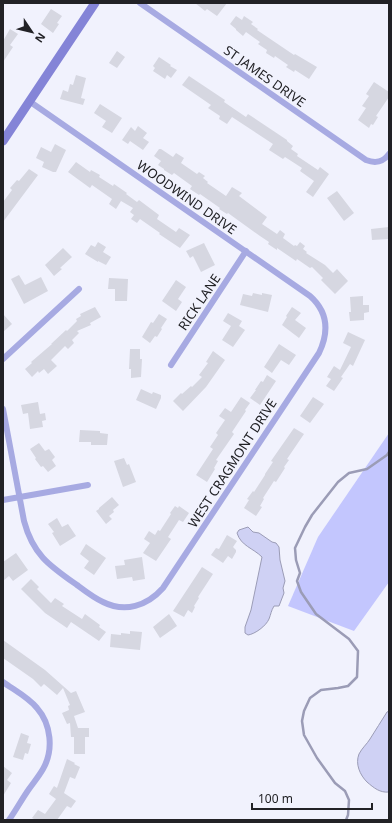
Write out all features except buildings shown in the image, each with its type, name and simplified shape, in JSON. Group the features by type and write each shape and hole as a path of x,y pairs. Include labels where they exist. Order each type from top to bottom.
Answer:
{"street":[{"path":"3,141 95,3"},
{"name":"ST JAMES DRIVE","path":"140,3 366,160 378,162 386,158 389,154"},
{"name":"WOODWIND DRIVE","path":"29,101 312,298 320,307 324,319"},
{"name":"RICK LANE","path":"171,365 246,251"},
{"path":"3,359 79,289"},
{"name":"WEST CRAGMONT DRIVE","path":"20,497 24,521 30,539 38,552 55,570 103,603 109,605 126,608 151,600 163,588 318,353 325,336 326,330 324,319"},
{"path":"3,409 20,497"},
{"path":"3,500 88,485"},
{"path":"3,682 32,702 42,714 49,731 50,742 48,757 43,769 9,820"}],"shaded area":[{"path":"389,433 389,582 354,631 288,606 318,537"},
{"path":"248,527 253,532 259,533 276,543 279,547 280,560 285,581 283,588 284,593 279,606 274,606 268,622 263,627 248,635 245,633 245,627 251,610 262,557 244,544 237,533 239,530"},
{"path":"389,711 389,792 383,792 377,790 362,776 358,765 358,758 360,752"}],"waterway":[{"path":"346,820 348,815 349,800 345,791 335,783 317,758 304,735 302,721 304,711 310,698 321,690 348,686 357,677 358,651 349,639 316,614 301,592 297,581 300,573 296,560 295,548 312,515 338,482 349,473 367,469 389,452"}]}
